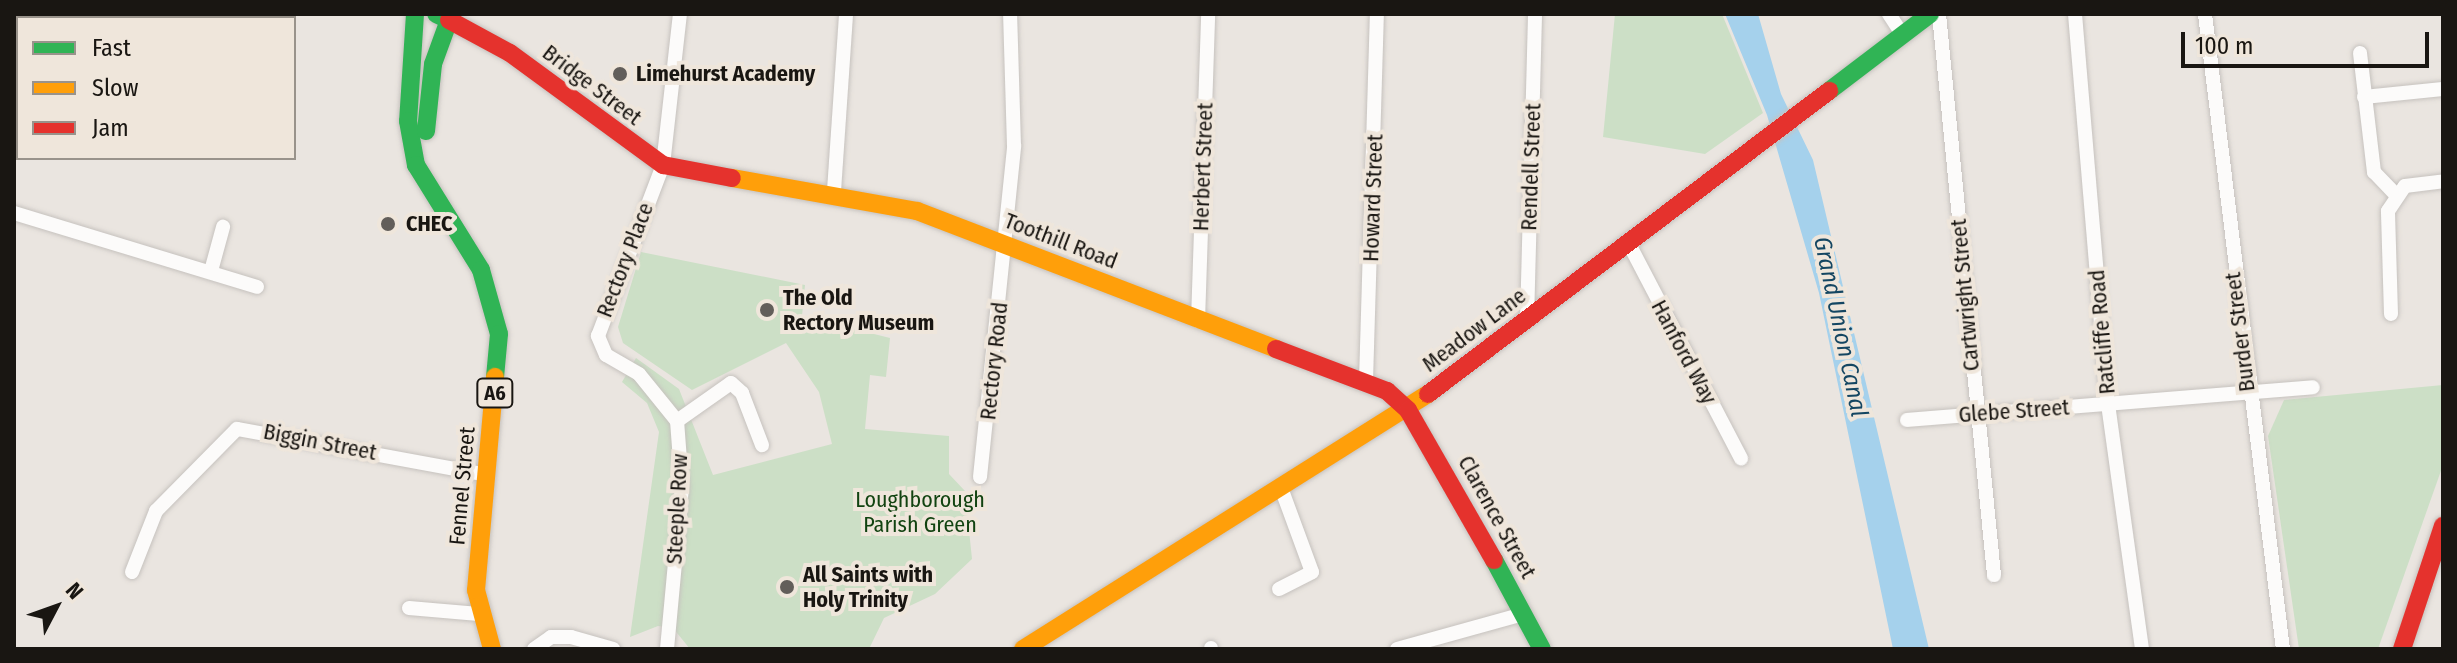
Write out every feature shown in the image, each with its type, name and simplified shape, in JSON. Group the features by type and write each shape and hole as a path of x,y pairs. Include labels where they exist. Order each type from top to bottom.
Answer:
{"main road":[{"name":"Fennel Street","path":"415,14 408,121 416,165 432,186 481,270 496,316 479,614"},
{"name":"Meadow Lane","path":"1023,649 1283,493 1408,410 1930,14"},
{"name":"Fennel Street","path":"432,186 428,90 442,17"},
{"name":"Bridge Street","path":"442,17 510,53 671,167"},
{"name":"Toothill Road","path":"671,167 834,191 917,211 1198,321 1366,381 1408,410"},
{"name":"Clarence Street","path":"1408,410 1542,649"},
{"path":"2402,649 2443,526"},
{"name":"A6","path":"479,614 492,649"}],"street":[{"name":"Rectory Place","path":"646,381 606,355 600,318 671,167 680,14"},
{"path":"834,191 846,14"},
{"name":"Rectory Road","path":"980,477 1007,246 1010,14"},
{"name":"Herbert Street","path":"1198,321 1208,14"},
{"name":"Howard Street","path":"1366,381 1377,14"},
{"name":"Rendell Street","path":"1527,321 1535,14"},
{"path":"1889,14 1902,34"},
{"name":"Cartwright Street","path":"1939,14 1994,575"},
{"name":"Ratcliffe Road","path":"2075,14 2108,404 2142,649"},
{"name":"Burder Street","path":"2205,14 2247,394 2283,649"},
{"path":"2360,53 2374,172 2395,194"},
{"path":"2364,97 2443,89"},
{"path":"2391,314 2384,241 2395,194 2419,181 2443,181"},
{"path":"14,213 257,287"},
{"path":"211,271 223,227"},
{"name":"Hanford Way","path":"1629,244 1741,458"},
{"name":"Steeple Row","path":"646,381 677,421 682,487 667,649"},
{"path":"677,421 731,383 742,393 762,445"},
{"name":"Glebe Street","path":"1907,420 2313,387"},
{"name":"Biggin Street","path":"132,572 156,511 237,429 487,475"},
{"path":"1279,589 1312,572 1283,493"},
{"path":"409,608 479,614"},
{"path":"1397,649 1523,614"},
{"path":"534,649 560,637 613,649"}],"green space":[{"path":"1615,14 1722,14 1763,113 1705,154 1603,137"},
{"name":"Loughborough Parish Green","path":"641,252 805,285 802,316 890,338 886,377 870,375 865,429 949,436 949,474 965,491 972,559 935,594 884,618 869,649 690,649 673,628 658,626 630,637 659,432 647,403 622,382 636,358 679,389 713,475 832,444 819,392 786,343 692,390 623,343 618,327"},
{"path":"2443,385 2443,465 2378,649 2299,649 2268,436 2284,400"}],"water":[{"name":"Grand Union Canal","path":"1725,14 1758,14 1781,94 1813,160 1929,649 1893,649 1819,293 1767,115"}],"traffic: fast":[{"path":"415,14 408,121 416,165 481,270 499,334 495,377"},
{"path":"426,131 433,64 449,20 436,14"},
{"path":"1829,91 1930,14"},
{"path":"1494,560 1542,649"}],"traffic: slow":[{"path":"732,178 917,211 1276,349"},
{"path":"492,649 476,590 495,377"},
{"path":"1023,649 1428,394"}],"traffic: jam":[{"path":"449,20 510,53 663,165 732,178"},
{"path":"1428,394 1829,91"},
{"path":"1276,349 1387,391 1408,410 1494,560"},
{"path":"2402,649 2443,526"}],"place":[{"name":"Limehurst Academy","path":"620,74"},
{"name":"CHEC","path":"388,224"},
{"name":"The Old Rectory Museum","path":"767,310"},
{"name":"All Saints with Holy Trinity","path":"787,587"}]}
